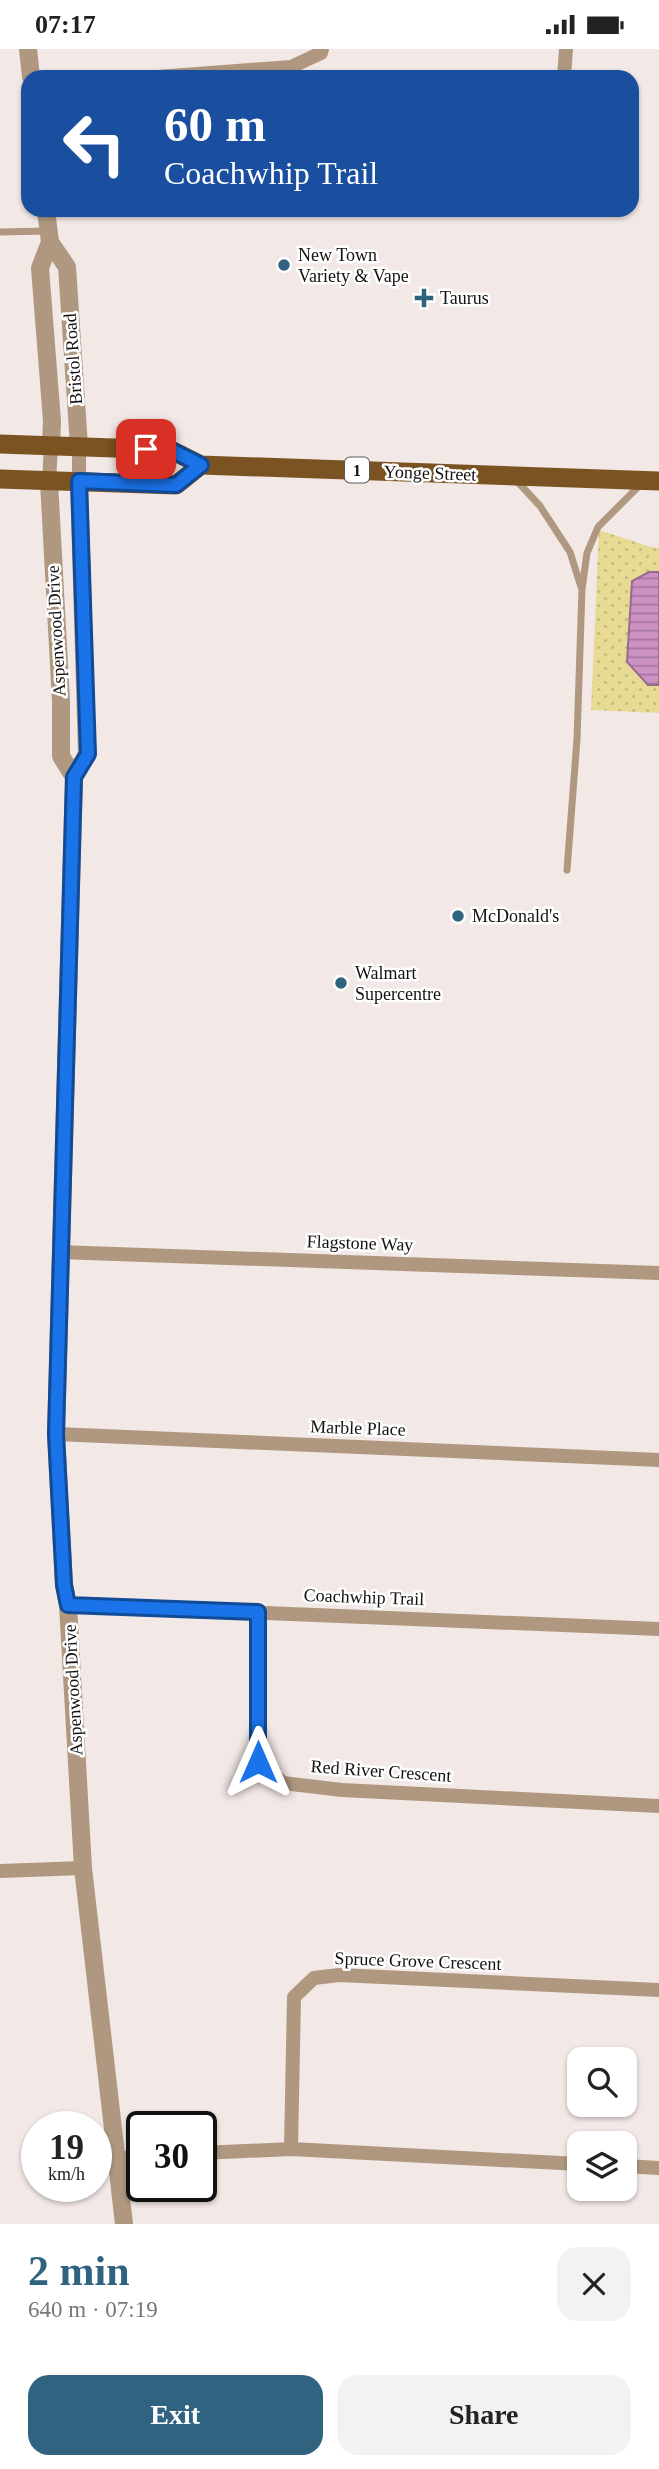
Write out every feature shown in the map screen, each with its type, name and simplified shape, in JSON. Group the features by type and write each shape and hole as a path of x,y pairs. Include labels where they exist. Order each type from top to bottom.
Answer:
{"main road":[{"name":"Yonge Street","path":"0,444 171,450 201,465 652,481"},
{"path":"0,479 176,485 201,465"}],"street":[{"path":"28,49 30,70"},
{"path":"251,70 291,67 321,53 323,49"},
{"path":"564,70 566,49"},
{"name":"Bristol Road","path":"47,217 49,237 40,268 52,421 49,482"},
{"name":"Bristol Road","path":"49,237 67,267 79,481"},
{"name":"Aspenwood Drive","path":"79,481 88,754 74,777 56,1434 83,1868 124,2224"},
{"name":"Aspenwood Drive","path":"49,482 61,701 61,755 74,777"},
{"name":"Flagstone Way","path":"60,1252 659,1273"},
{"name":"Marble Place","path":"56,1434 659,1460"},
{"name":"Coachwhip Trail","path":"68,1605 659,1629"},
{"name":"Red River Crescent","path":"258,1612 258,1762 283,1783 342,1790 659,1806"},
{"path":"0,1871 83,1868"},
{"name":"Spruce Grove Crescent","path":"291,2149 294,1997 314,1979 340,1975 659,1990"},
{"path":"217,2152 291,2149 567,2163"},
{"path":"118,2159 126,2158"},
{"path":"637,2167 659,2168"}],"lane":[{"path":"0,232 49,237"},
{"path":"513,476 540,506 570,552 582,589"},
{"path":"567,870 577,739 582,589 587,554 598,527 652,481"}],"shaded area":[{"path":"599,530 659,548 659,713 591,710"},
{"path":"649,572 659,572 659,685 648,685 627,662 632,581"}],"place":[{"name":"New Town Variety & Vape","path":"284,265"},
{"name":"Taurus","path":"424,298"},
{"name":"McDonald's","path":"458,916"},
{"name":"Walmart Supercentre","path":"341,983"}],"route":[{"path":"146,449 171,450 201,465 176,485 79,481 88,754 74,777 60,1227 56,1434 64,1585 68,1605 258,1612 258,1762"}]}
